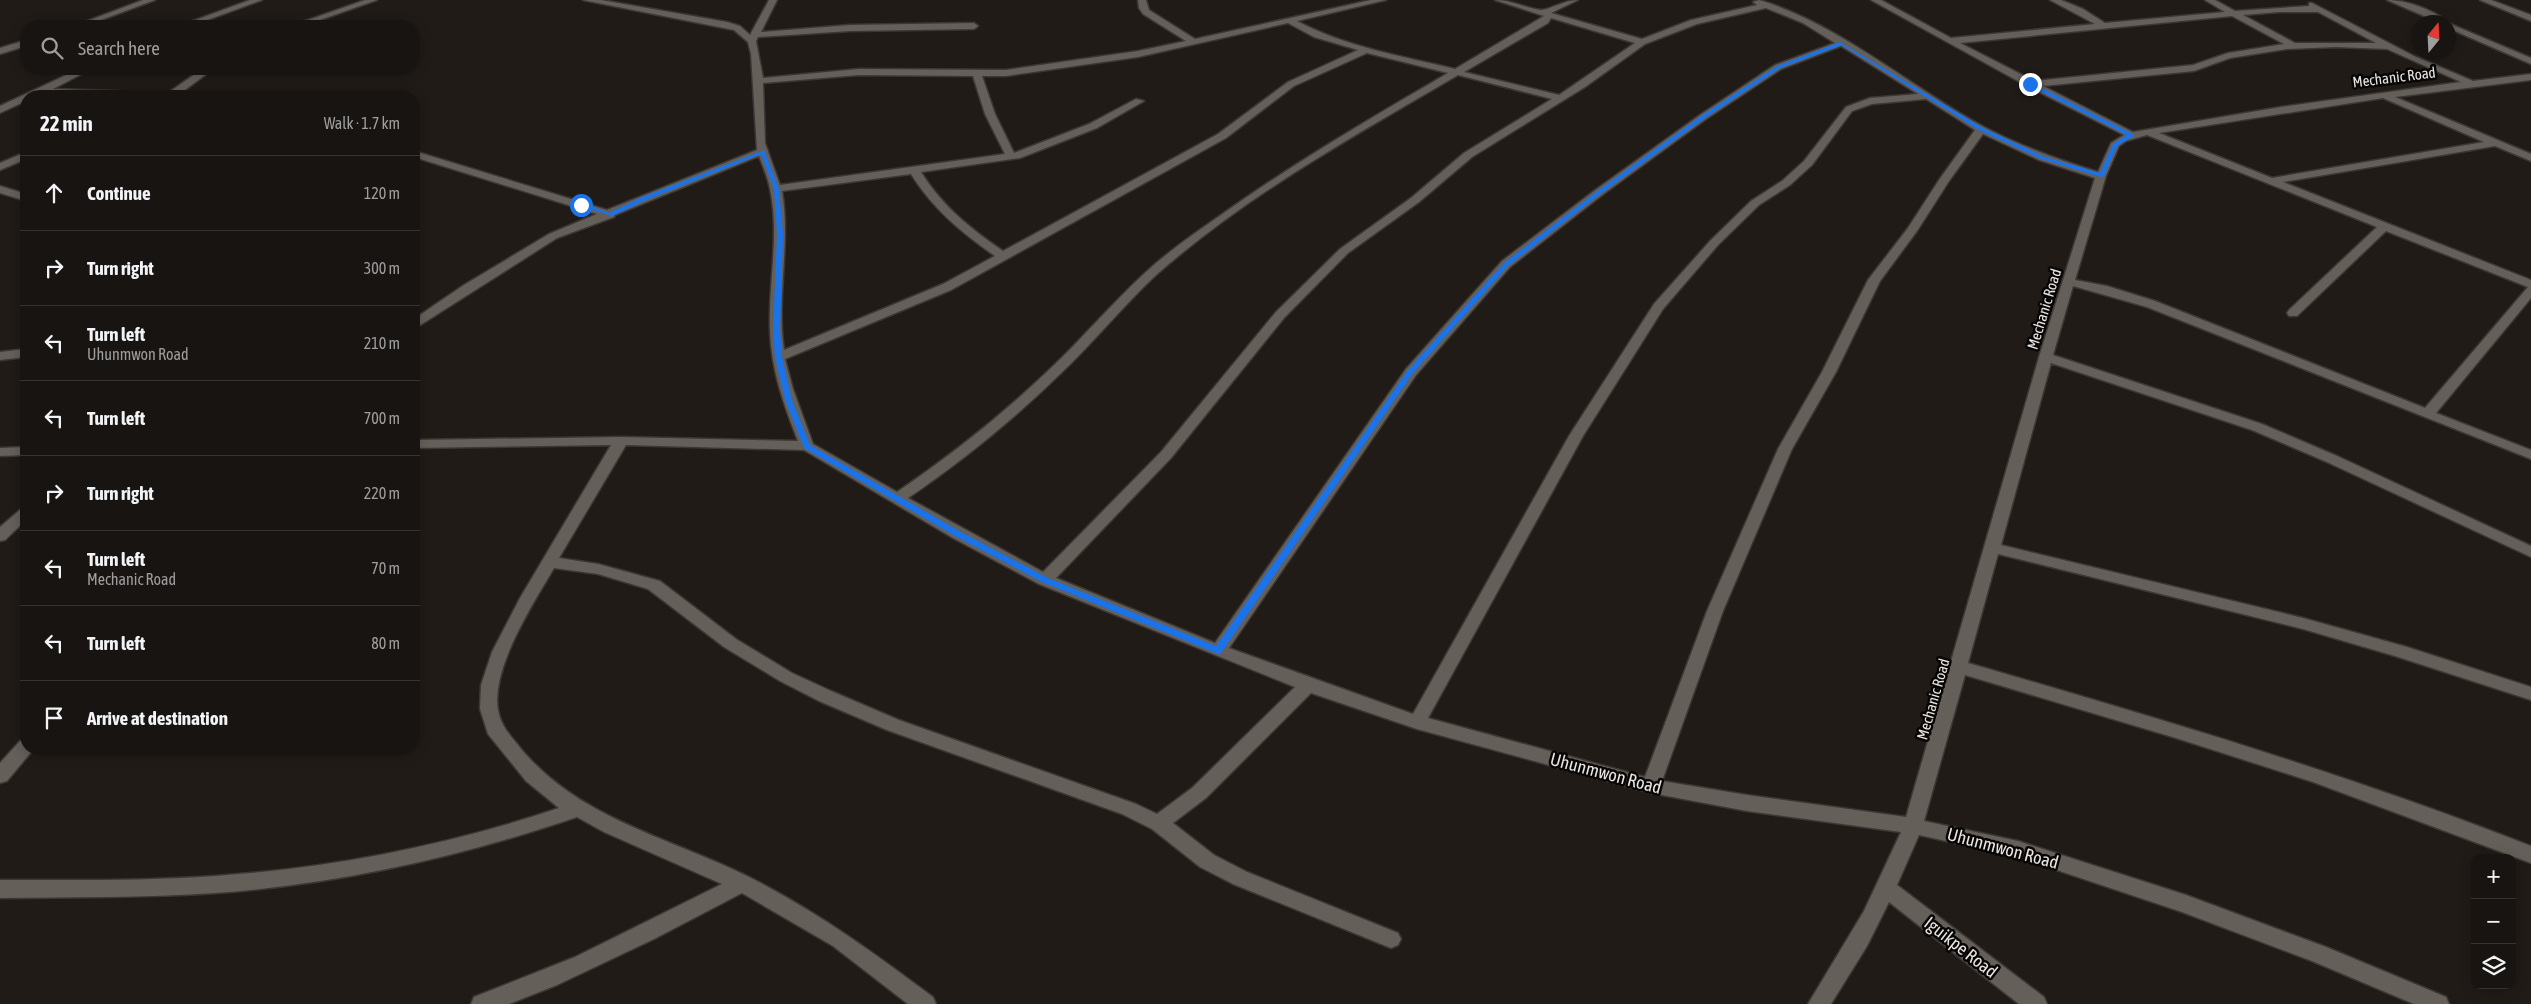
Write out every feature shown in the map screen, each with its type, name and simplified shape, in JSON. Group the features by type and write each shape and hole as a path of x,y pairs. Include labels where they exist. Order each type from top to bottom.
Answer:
{"street":[{"path":"95,20 151,0"},
{"path":"200,20 258,0"},
{"path":"312,20 374,0"},
{"path":"587,0 727,25 737,28 753,38 837,28 974,26"},
{"path":"420,444 621,441 807,446 788,400 778,357 776,330 780,234 776,189 760,143 758,81 753,38 773,0"},
{"path":"1142,0 1143,8 1146,12 1194,42"},
{"path":"1346,0 1360,6"},
{"path":"758,81 859,72 1006,73 1096,61 1194,42 1382,0"},
{"path":"1499,0 1642,42"},
{"path":"1545,12 1574,0"},
{"path":"1745,0 1766,5 1800,18 1981,129 2043,158 2101,176"},
{"path":"1875,0 2030,84 2132,135"},
{"path":"2054,0 2080,12 2104,27"},
{"path":"2209,0 2294,46"},
{"path":"2302,0 2387,46 2472,84"},
{"path":"2391,0 2430,15"},
{"path":"2484,0 2531,18"},
{"path":"1045,580 1166,455 1280,315 1335,258 1415,200 1468,155 1560,98 1642,42 1694,22 1766,5"},
{"path":"1950,41 2279,10 2320,9"},
{"path":"897,498 953,460 1016,409 1150,275 1181,249 1257,194 1343,138 1545,21 1549,15 1545,12"},
{"path":"1290,21 1317,35 1366,50 1560,98"},
{"path":"2456,28 2531,61"},
{"path":"1218,651 1411,372 1506,264 1598,193 1703,117 1778,67 1842,43"},
{"path":"2030,84 2194,68 2228,56 2294,46 2336,44 2387,46"},
{"path":"0,51 20,45"},
{"path":"778,357 947,287 1222,136 1291,84 1366,50"},
{"path":"977,74 990,114 1011,157"},
{"path":"43,90 74,75"},
{"path":"179,90 200,75"},
{"name":"Mechanic Road","path":"1819,1004 1848,961 1887,889 1913,826 1960,667 2046,357 2101,176 2115,145 2122,139 2132,135 2308,105 2531,77"},
{"path":"2384,95 2531,158"},
{"path":"1416,722 1576,436 1658,307 1734,223 1755,203 1786,183 1808,163 1849,109 1870,101 1927,96"},
{"path":"0,110 20,101"},
{"path":"776,189 1011,157 1026,153 1093,126 1139,101"},
{"path":"1651,786 1715,610 1786,449 1829,372 1874,280 1912,230 1944,180 1981,129"},
{"path":"2147,132 2531,284"},
{"path":"2270,182 2495,143"},
{"path":"420,321 492,273 553,236 578,225 610,215 644,198 762,151"},
{"path":"420,156 610,215"},
{"path":"0,167 20,158"},
{"path":"915,171 925,189 948,217 1002,256"},
{"path":"0,188 20,196"},
{"path":"2294,313 2384,226"},
{"path":"2069,282 2103,289 2151,304 2531,455"},
{"path":"2427,414 2531,290"},
{"path":"0,356 20,353"},
{"path":"2046,357 2257,427 2332,459 2531,552"},
{"path":"621,441 528,598 501,652 490,685 489,709 494,729 533,776 566,802 611,826 742,883 840,940 924,1004"},
{"name":"Uhunmwon Road","path":"807,446 1045,580 1218,651 1308,685 1416,722 1651,786 1747,804 1913,826 2018,850 2186,904 2319,954 2438,1004"},
{"path":"0,452 20,451"},
{"path":"0,536 20,518"},
{"path":"1993,548 2058,566 2269,615 2379,644 2531,694"},
{"path":"549,562 598,569 654,585 730,643 786,677 825,696 893,725 1129,809 1158,824 1207,860 1240,878 1391,940"},
{"path":"1960,667 2238,748 2425,813 2531,855"},
{"path":"1158,824 1199,793 1308,685"},
{"path":"0,776 20,753"},
{"path":"0,889 245,882 339,870 450,848 524,828 578,809"},
{"path":"482,1004 518,992 642,937 742,883"},
{"name":"Iguikpe Road","path":"1887,889 2036,1004"}],"route":[{"path":"581,205 610,215 644,198 762,151 776,189 780,234 776,330 778,357 788,400 807,446 958,534 1045,580 1218,651 1411,372 1506,264 1598,193 1703,117 1778,67 1842,43 1981,129 2043,158 2101,176 2115,145 2122,139 2132,135 2030,84"}]}
